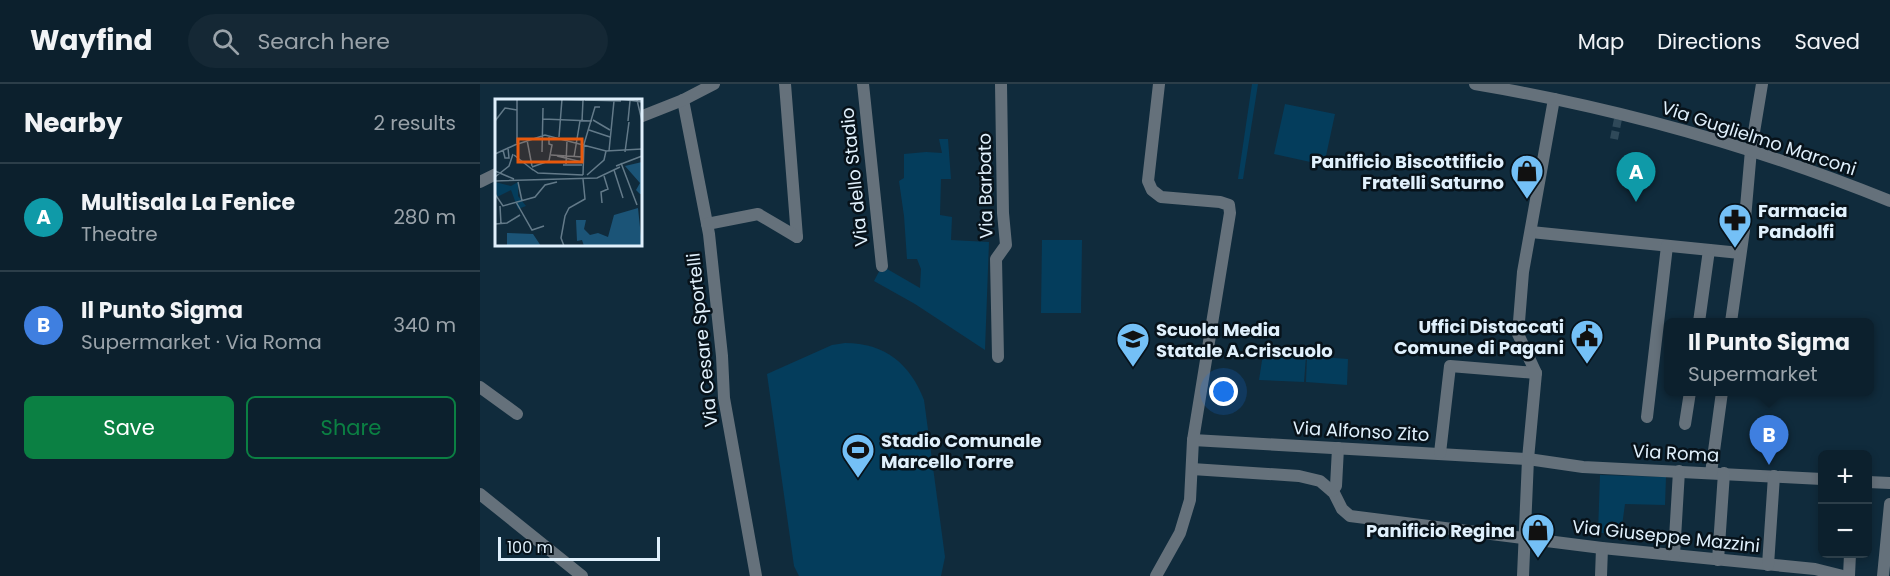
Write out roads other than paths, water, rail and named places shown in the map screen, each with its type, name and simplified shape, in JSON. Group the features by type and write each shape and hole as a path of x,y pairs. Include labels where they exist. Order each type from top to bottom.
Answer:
{"street":[{"path":"642,116 683,100 714,84"},
{"path":"706,224 758,214 797,237 785,84"},
{"name":"Via dello Stadio","path":"863,84 882,266"},
{"name":"Via Barbato","path":"998,357 996,259 1006,245 1003,213 1001,84"},
{"path":"1156,576 1180,533 1190,500 1193,441 1230,213 1228,206 1220,202 1161,197 1152,190 1148,181 1159,84"},
{"name":"Via Guglielmo Marconi","path":"1475,84 1640,118 1751,150 1890,201"},
{"path":"1732,318 1751,150 1762,84"},
{"path":"1523,576 1523,537 1536,373 1518,334 1523,274 1554,99"},
{"name":"Via Cesare Sportelli","path":"683,100 706,224 722,356 724,398 756,576"},
{"path":"1531,232 1740,253"},
{"path":"1647,417 1666,246"},
{"path":"1700,318 1709,250"},
{"path":"1440,453 1450,366 1536,373"},
{"path":"480,387 517,414"},
{"path":"1685,424 1689,396"},
{"path":"1711,472 1721,396"},
{"name":"Via Alfonso Zito","path":"1193,441 1528,459"},
{"path":"1192,469 1299,476 1320,482 1332,491 1336,486 1338,448"},
{"name":"Via Roma","path":"1528,459 1583,467 1818,479"},
{"path":"1674,555 1679,471"},
{"path":"1718,560 1724,473"},
{"path":"1768,565 1774,477"},
{"path":"1872,482 1890,483"},
{"name":"Via Giuseppe Mazzini","path":"1332,491 1342,509 1350,516 1602,548 1815,569 1843,576"},
{"path":"480,494 582,576"},
{"path":"1883,576 1890,506"},
{"path":"1601,576 1602,548"},
{"path":"1849,576 1850,558"}],"tunnel":[{"path":"1614,139 1619,114"}],"place":[{"name":"Panificio Biscottificio Fratelli Saturno","path":"1527,200"},
{"name":"Multisala La Fenice","path":"1636,202"},
{"name":"Farmacia Pandolfi","path":"1735,249"},
{"name":"Uffici Distaccati Comune di Pagani","path":"1587,365"},
{"name":"Scuola Media Statale A.Criscuolo","path":"1133,368"},
{"name":"Il Punto Sigma","path":"1769,465"},
{"name":"Stadio Comunale Marcello Torre","path":"858,479"},
{"name":"Panificio Regina","path":"1538,559"}]}
